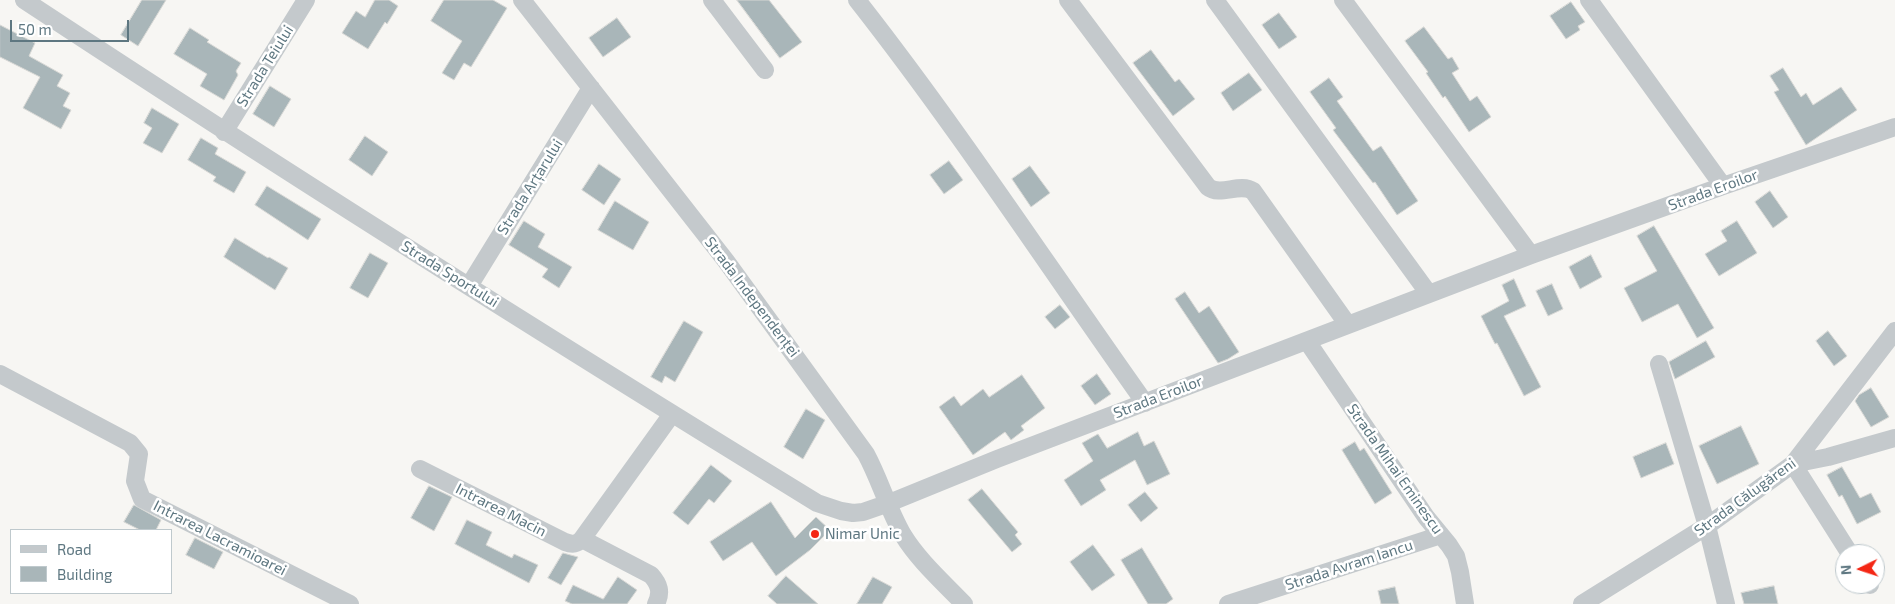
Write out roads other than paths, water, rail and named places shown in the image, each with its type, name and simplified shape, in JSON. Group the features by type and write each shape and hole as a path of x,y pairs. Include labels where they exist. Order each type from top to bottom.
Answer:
{"street":[{"name":"Strada Sportului","path":"24,0 224,132 817,503 829,508 853,513 889,504"},
{"name":"Strada Teiului","path":"224,132 306,0"},
{"name":"Strada Independenței","path":"522,0 726,261 853,435 876,473 896,523 914,550 964,604"},
{"path":"712,0 765,70"},
{"path":"857,0 923,86 1037,246 1145,403"},
{"path":"1068,0 1208,187 1215,190 1247,188 1253,190 1348,325"},
{"path":"1215,0 1429,294"},
{"path":"1343,0 1531,255"},
{"path":"1589,0 1723,186"},
{"name":"Strada Arțarului","path":"469,286 591,88"},
{"name":"Strada Eroilor","path":"889,504 997,459 1531,255 1895,127"},
{"name":"Strada Călugăreni","path":"1582,604 1707,526 1794,464 1895,331"},
{"name":"Strada Mihai Eminescu","path":"1307,341 1426,517 1450,545 1456,556 1465,604"},
{"path":"1659,364 1707,526 1726,604"},
{"name":"Intrarea Lacramioarei","path":"0,374 130,443 138,454 135,481 142,499 350,604"},
{"path":"656,604 660,589 651,575 582,538 672,414"},
{"path":"1844,544 1794,464 1828,457 1895,438"},
{"name":"Intrarea Macin","path":"420,469 565,542 570,544 577,543 582,538"},
{"name":"Strada Avram Iancu","path":"1228,604 1441,535"}],"place":[{"name":"Nimar Unic","path":"815,534"}]}
